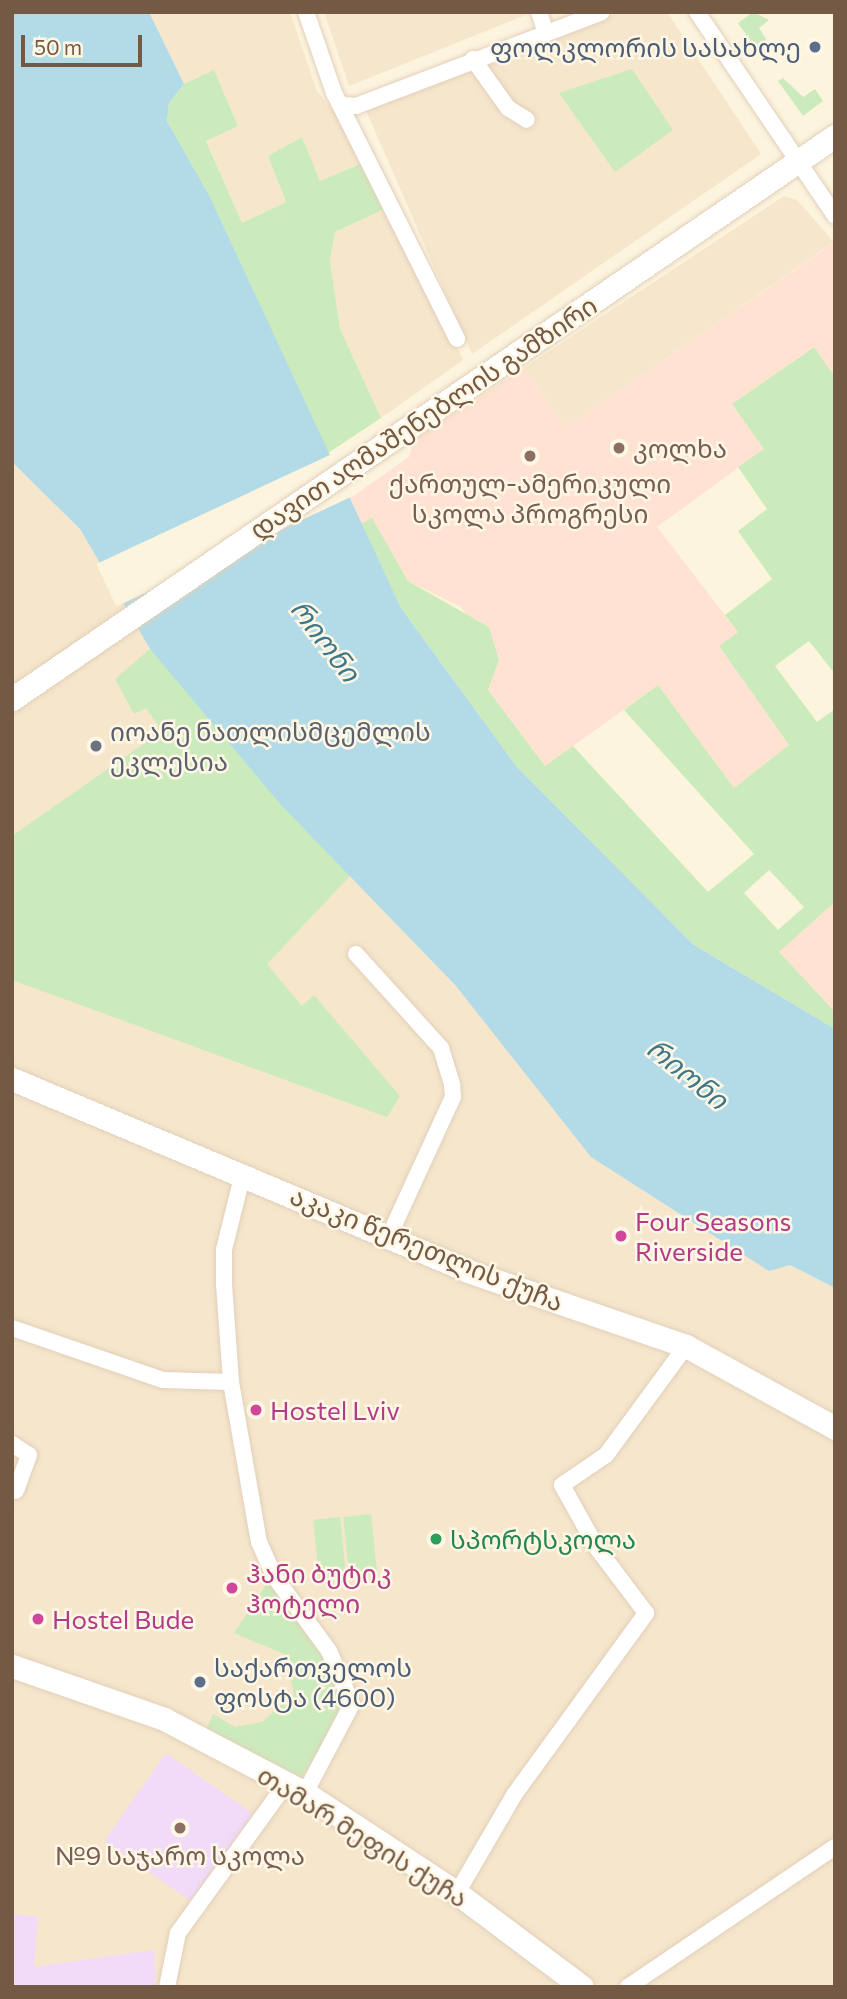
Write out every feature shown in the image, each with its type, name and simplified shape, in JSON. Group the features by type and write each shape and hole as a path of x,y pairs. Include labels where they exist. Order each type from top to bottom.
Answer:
{"main road":[{"name":"დავით აღმაშენებლის გამზირი","path":"12,699 835,136"},
{"name":"აკაკი წერეთლის ქუჩა","path":"12,1079 243,1173 389,1237 686,1346 835,1428"},
{"name":"თამარ მეფის ქუჩა","path":"12,1665 164,1719 295,1788 457,1893 582,1987"}],"street":[{"path":"306,12 344,105 457,339"},
{"path":"538,12 545,30"},
{"path":"344,105 356,106 545,30 602,12"},
{"path":"698,12 835,216"},
{"path":"473,58 508,108 527,120"},
{"path":"356,954 441,1048 453,1097 389,1237"},
{"path":"167,1987 178,1933 295,1788 352,1703 329,1651 274,1577 259,1542 231,1382 224,1250 243,1173"},
{"path":"12,1328 163,1380 231,1382"},
{"path":"457,1893 514,1796 646,1613 597,1548 562,1485 606,1455 686,1346"},
{"path":"12,1444 29,1455 16,1491"},
{"path":"628,1987 835,1847"}],"shaded area":[{"path":"149,12 290,12 317,91 372,159 320,181 302,137 268,156 286,202 242,223 206,140 238,126 214,71 184,84"},
{"path":"324,12 531,12 531,13 349,86"},
{"path":"624,12 667,12 761,154 472,354 365,108 545,30"},
{"path":"784,196 797,200 834,242 565,428 524,368"},
{"path":"393,205 463,360 381,418 340,329 330,261 335,232"},
{"path":"835,242 835,377 813,347 732,404 764,449 657,527 738,632 719,646 789,745 734,788 658,685 545,766 488,690 499,660 461,607 408,581 372,519 361,524 349,499 409,457 413,441 524,368 565,428"},
{"path":"12,462 80,529 150,649 281,805 456,986 790,1265 835,1288 835,1987 12,1987"},
{"path":"835,902 835,1012 833,1014 778,952"},
{"name":"№9 საჯარო სკოლა","path":"166,1753 255,1816 194,1903 105,1841"},
{"path":"12,1914 38,1917 34,1967 154,1950 156,1987 12,1987"}],"green space":[{"path":"753,12 769,20 759,28 766,39 762,57 738,23"},
{"path":"632,69 673,130 615,172 559,93"},
{"path":"214,70 238,126 206,141 242,223 286,202 268,156 302,137 320,181 372,159 393,205 335,232 330,261 340,329 381,418 328,453 209,195 167,121 169,103 184,84"},
{"path":"783,78 803,97 815,89 823,101 803,116 778,81"},
{"path":"814,347 835,377 835,674 809,641 775,666 817,722 835,709 835,902 779,952 835,1012 835,1029 694,945 517,767 401,608 361,524 372,518 408,581 489,627 499,660 488,690 545,766 573,746 708,892 754,854 624,710 658,685 734,788 789,745 719,646 738,632 725,615 772,579 738,531 767,509 738,467 764,449 732,404","holes":["769,870 804,907 778,930 744,893"]},
{"path":"150,649 350,876 267,964 302,1006 314,995 400,1096 387,1117 12,980 12,836 162,731 146,708 134,714 115,679"},
{"path":"371,1514 377,1574 349,1577 343,1517"},
{"path":"340,1517 346,1578 320,1580 313,1520"},
{"path":"270,1579 333,1668 342,1693 343,1717 298,1782 206,1731 213,1714 235,1727 262,1722 294,1694 284,1654 234,1633"}],"water":[{"name":"რიონი","path":"12,12 149,12 184,84 169,103 167,121 209,195 401,608 517,767 694,945 835,1029 835,1288 790,1265 769,1271 591,1157 456,986 281,805 150,649 80,529 12,462"}],"pier":[{"path":"332,454 352,497 116,606 96,564"}],"place":[{"name":"ფოლკლორის სასახლე","path":"815,47"},
{"name":"კოლხა","path":"619,448"},
{"name":"ქართულ-ამერიკული სკოლა პროგრესი","path":"530,456"},
{"name":"იოანე ნათლისმცემლის ეკლესია","path":"96,746"},
{"name":"Four Seasons Riverside","path":"621,1236"},
{"name":"Hostel Lviv","path":"256,1410"},
{"name":"სპორტსკოლა","path":"436,1539"},
{"name":"ჰანი ბუტიკ ჰოტელი","path":"232,1588"},
{"name":"Hostel Bude","path":"38,1619"},
{"name":"საქართველოს ფოსტა (4600)","path":"200,1682"},
{"name":"№9 საჯარო სკოლა","path":"180,1828"}]}
